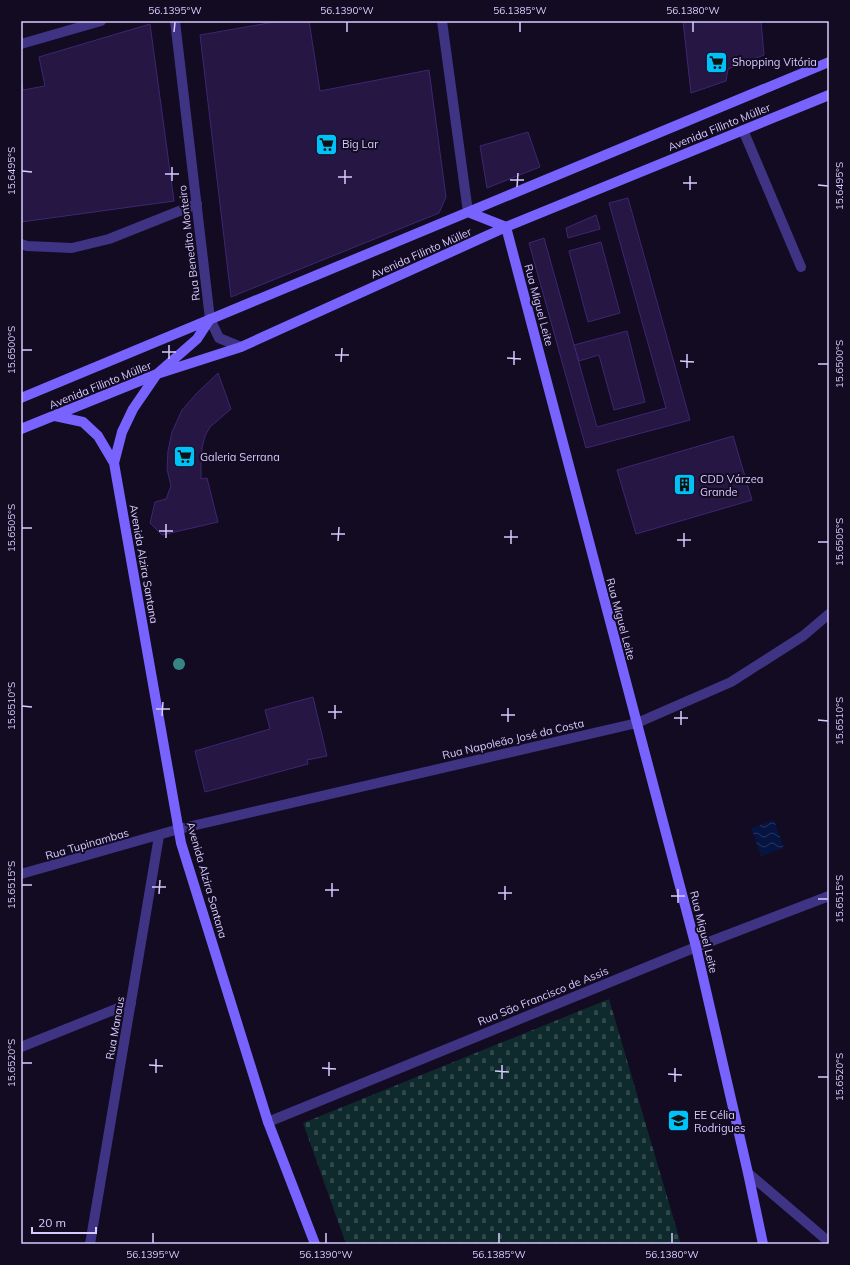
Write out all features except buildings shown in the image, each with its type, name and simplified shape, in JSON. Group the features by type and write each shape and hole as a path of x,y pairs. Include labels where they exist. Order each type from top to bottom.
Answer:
{"main road":[{"name":"Avenida Filinto Müller","path":"21,398 829,62"},
{"name":"Avenida Filinto Müller","path":"21,429 157,374 241,347 506,227 829,94"},
{"path":"468,212 506,227"},
{"name":"Rua Miguel Leite","path":"506,227 696,947 748,1172 763,1244"},
{"name":"Avenida Alzira Santana","path":"114,463 122,432 133,409 157,374 197,339 210,319"},
{"name":"Avenida Alzira Santana","path":"55,416 83,422 98,436 114,463 181,843 268,1122 315,1244"}],"street":[{"path":"21,44 101,21"},
{"name":"Rua Benedito Monteiro","path":"175,21 210,319 219,338 241,347"},
{"path":"442,21 468,212"},
{"path":"743,130 801,267"},
{"path":"21,244 27,246 72,248 109,239 197,204"},
{"name":"Rua Napoleão José da Costa","path":"179,829 636,723 731,682 803,636 829,614"},
{"path":"159,836 179,829"},
{"name":"Rua Tupinambas","path":"21,874 159,836"},
{"name":"Rua Manaus","path":"90,1244 159,836"},
{"name":"Rua São Francisco de Assis","path":"268,1122 696,947 829,896"},
{"path":"21,1047 131,1003"},
{"path":"748,1172 829,1242"}],"green space":[{"path":"609,999 681,1244 346,1244 303,1123"}],"water":[{"path":"774,820 784,848 761,856 751,828"}],"place":[{"name":"Shopping Vitória","path":"717,62"},
{"name":"Big Lar","path":"326,144"},
{"name":"Galeria Serrana","path":"185,457"},
{"name":"CDD Várzea Grande","path":"684,485"},
{"name":"EE Célia Rodrigues","path":"678,1121"}]}
